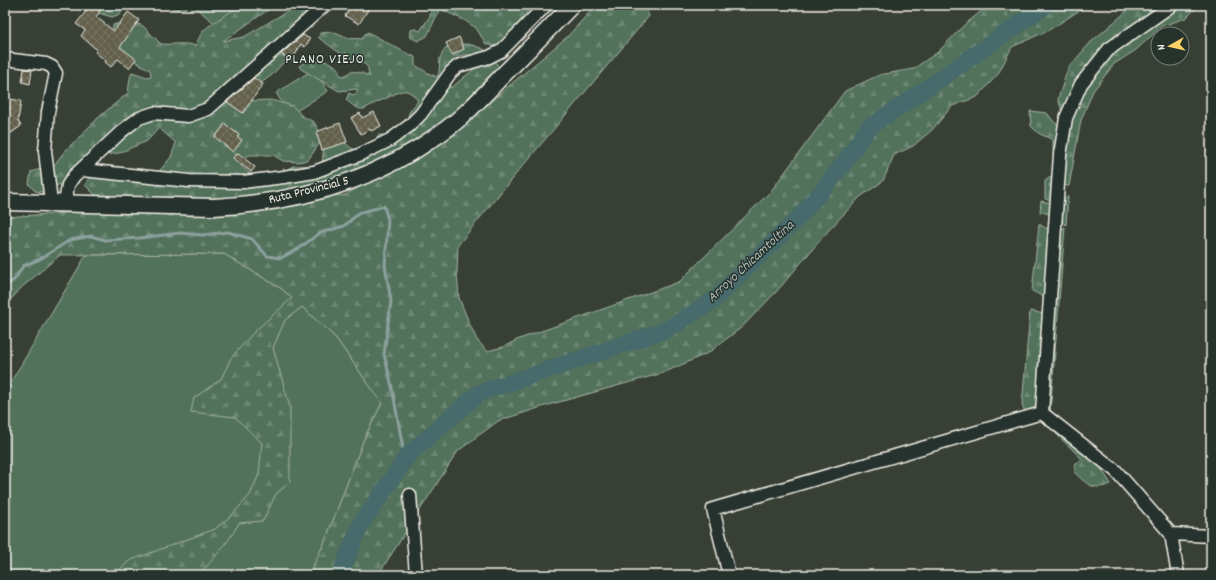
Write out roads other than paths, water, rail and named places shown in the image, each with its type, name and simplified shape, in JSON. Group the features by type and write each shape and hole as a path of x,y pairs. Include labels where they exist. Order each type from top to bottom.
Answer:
{"main road":[{"name":"Ruta Provincial 5","path":"5,202 214,207 242,206 295,197 330,189 360,178 396,161 439,135 477,102 572,5"}],"street":[{"path":"58,203 74,176 122,131 139,118 154,113 188,116 208,109 325,5"},
{"path":"82,170 189,181 243,182 284,178 314,172 359,155 390,140 409,126 421,114 451,72 458,66 501,52 546,5 560,18"},
{"path":"1042,413 1060,155 1066,118 1081,84 1109,50 1172,5"},
{"path":"5,58 46,64 52,67 56,72 48,112 45,151 58,203"},
{"path":"1042,413 1116,471 1171,534 1178,575"},
{"path":"729,575 713,509 1042,413"},
{"path":"410,495 416,575"},
{"path":"1171,534 1211,536"}],"waterway":[{"name":"Arroyo Chicamtoltina","path":"340,575 361,524 409,454 479,393 666,330 714,300 800,216 827,185 868,128 1046,5"},
{"path":"5,287 15,279 23,266 40,259 70,240 91,236 105,240 140,238 180,233 203,235 228,232 252,239 267,256 281,258 298,249 320,233 344,226 359,213 384,206 388,220 385,265 391,301 384,354 392,387 405,460"}],"district":[{"name":"PLANO VIEJO","path":"325,60"}]}
